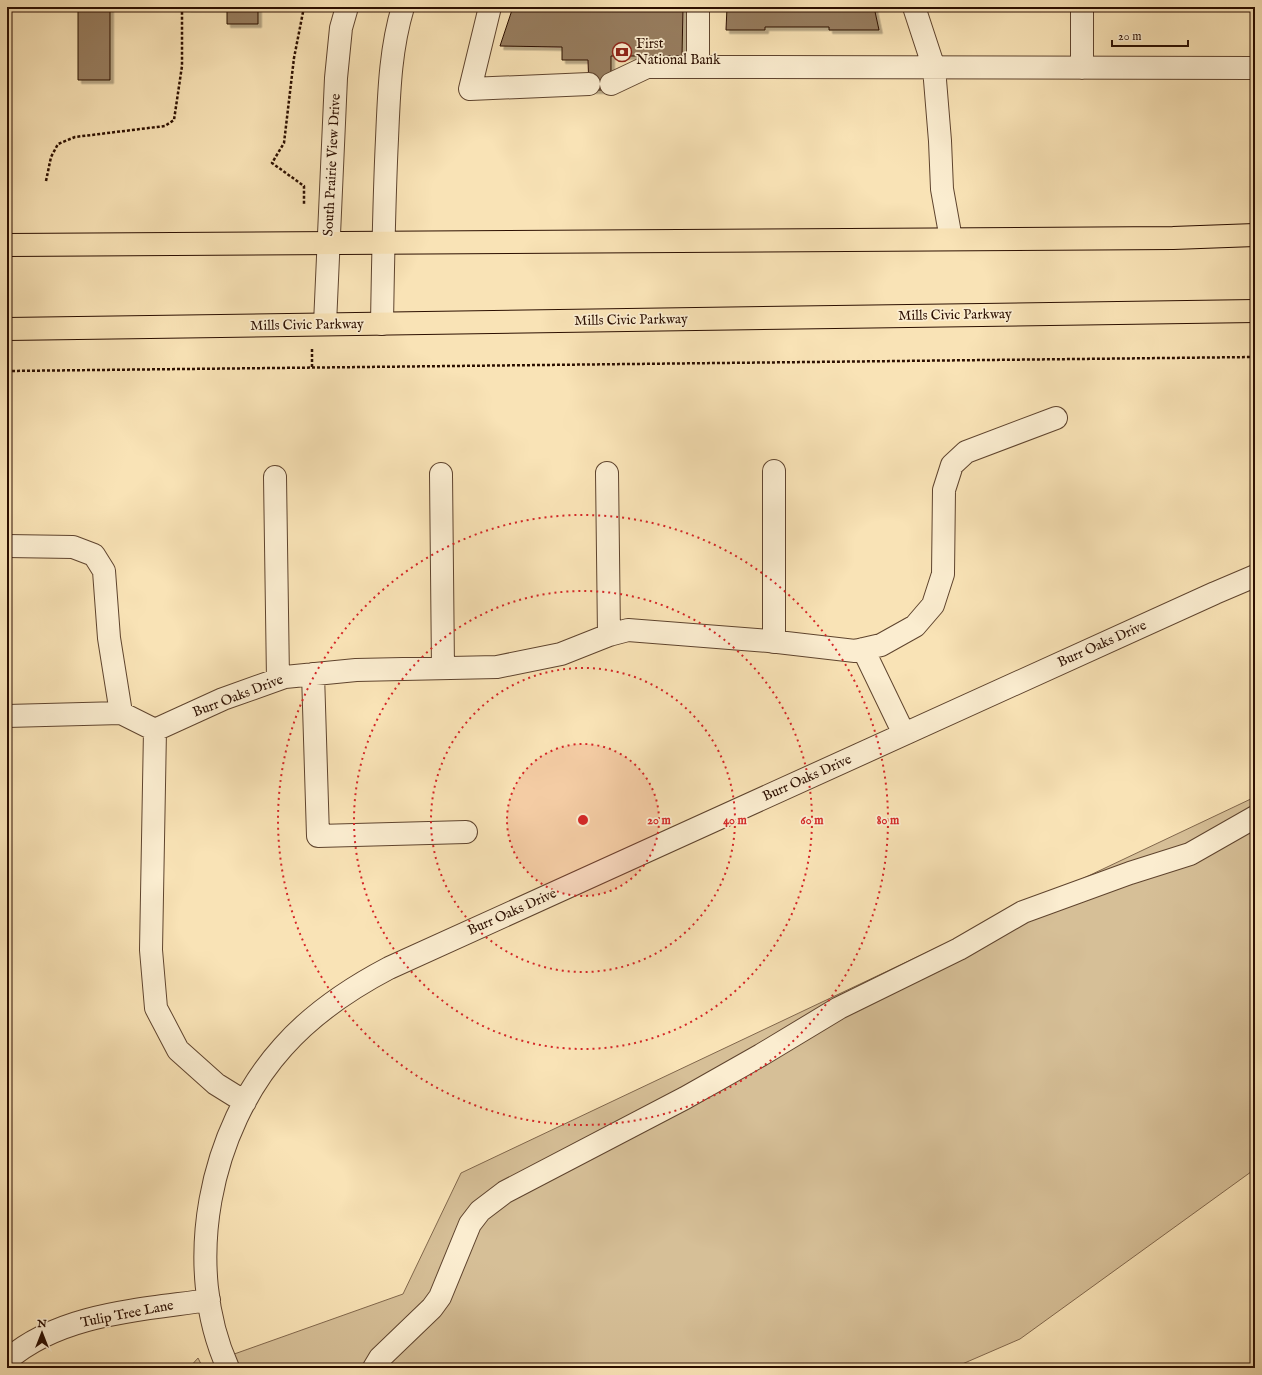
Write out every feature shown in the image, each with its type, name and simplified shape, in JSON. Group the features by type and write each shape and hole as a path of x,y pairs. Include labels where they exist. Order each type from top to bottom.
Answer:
{"main road":[{"path":"7,245 951,239 1255,235"},
{"name":"Mills Civic Parkway","path":"7,329 1255,311"}],"street":[{"name":"South Prairie View Drive","path":"325,324 336,78 341,28 348,7"},
{"path":"382,324 383,243 390,80 395,35 403,7"},
{"path":"490,7 470,89 588,84"},
{"path":"698,7 698,67"},
{"path":"914,7 934,68 942,189 951,239"},
{"path":"1082,7 1082,68"},
{"path":"611,84 647,67 1255,68"},
{"name":"Burr Oaks Drive","path":"155,730 223,699 278,679 356,670 497,667 561,654 610,634 628,630 774,642 855,651 881,645 914,626 933,605 943,574 944,490 952,465 966,452 1056,418"},
{"path":"774,471 774,642"},
{"path":"607,473 610,634"},
{"path":"441,474 443,668"},
{"path":"275,477 278,679"},
{"path":"7,546 73,546 94,555 104,571 109,638 121,713"},
{"name":"Burr Oaks Drive","path":"228,1368 223,1358 209,1300 206,1268 207,1222 215,1176 230,1133 254,1086 282,1048 315,1015 352,988 389,968 1255,576"},
{"path":"863,649 904,734"},
{"path":"313,674 318,836 466,832"},
{"path":"7,716 121,713 155,730 151,950 156,1008 178,1050 216,1084 245,1102"},
{"path":"374,1368 380,1358 432,1308 440,1297 470,1224 480,1211 505,1192 690,1095 756,1058 839,1008 959,949 1023,912 1130,873 1190,854 1255,816"},
{"name":"Tulip Tree Lane","path":"7,1360 44,1336 81,1321 114,1314 209,1300"}],"path":[{"path":"46,181 51,157 58,144 75,137 165,126 174,120 182,66 182,7"},
{"path":"304,7 294,58 284,142 272,163 304,186"},
{"path":"312,348 312,368"},
{"path":"7,371 1255,356"}],"shaded area":[{"path":"1255,797 1255,1169 1020,1339 953,1368 228,1368 223,1358 403,1294 461,1173"},
{"path":"198,1358 203,1368 189,1368"}],"building":[{"path":"78,7 110,7 110,80 78,80"},
{"path":"187,7 258,7 258,24 227,24 227,8"},
{"name":"First National Bank","path":"513,7 683,7 682,56 611,56 611,90 589,90 588,60 562,60 562,47 500,46"},
{"path":"727,7 874,7 879,30 829,30 829,27 765,27 765,30 726,30"}],"place":[{"name":"First National Bank","path":"622,52"}]}
